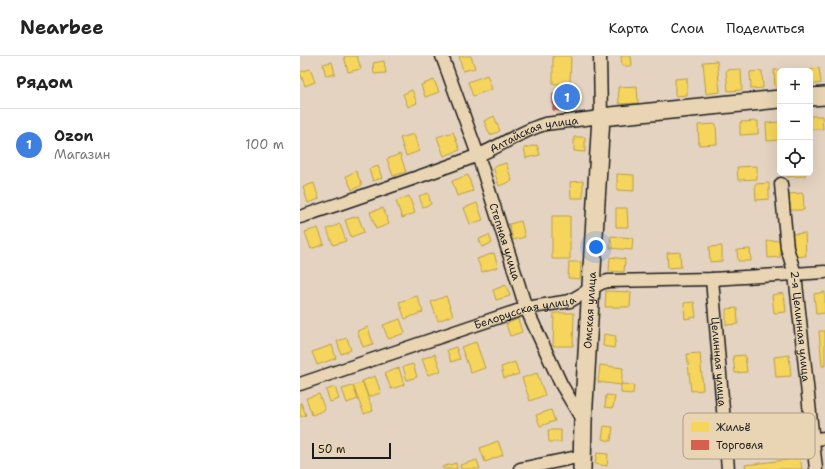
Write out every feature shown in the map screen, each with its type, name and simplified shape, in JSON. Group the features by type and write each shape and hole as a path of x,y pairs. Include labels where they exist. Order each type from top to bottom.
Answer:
{"street":[{"name":"Степная улица","path":"442,56 478,155 526,308 561,384 583,421"},
{"name":"Омская улица","path":"582,463 583,421 601,117 600,56"},
{"path":"813,97 825,96"},
{"name":"Алтайская улица","path":"300,217 478,155 536,126 601,117 777,99"},
{"name":"2-я Целинная улица","path":"781,184 787,248 794,274 819,438 816,469"},
{"name":"Белорусская улица","path":"300,384 526,308 570,301 608,281 712,279 825,272"},
{"name":"Целинная улица","path":"712,279 723,413"},
{"name":"Целинная улица","path":"727,459 728,469"},
{"path":"520,469 582,463"}],"building: Жильё":[{"path":"344,56 357,56 361,69 348,72"},
{"path":"459,56 471,56 475,68 463,71"},
{"path":"553,56 571,56 570,84 553,84"},
{"path":"621,56 631,56 632,66 622,66"},
{"path":"384,61 386,73 374,74 373,63"},
{"path":"717,61 720,92 706,94 703,62"},
{"path":"332,62 335,74 326,76 323,64"},
{"path":"819,68 821,83 813,85 813,69"},
{"path":"310,69 315,82 305,86 300,72"},
{"path":"741,69 742,90 728,91 726,70"},
{"path":"774,70 777,70 777,87 775,87"},
{"path":"762,71 763,88 751,89 750,72"},
{"path":"487,75 492,89 473,96 468,82"},
{"path":"687,78 687,95 675,96 675,79"},
{"path":"434,80 439,92 425,97 421,85"},
{"path":"637,86 638,103 619,104 618,87"},
{"path":"412,90 417,103 408,107 403,94"},
{"path":"494,116 500,131 490,135 484,121"},
{"path":"813,116 822,116 823,129 813,129"},
{"path":"758,121 758,134 740,135 740,122"},
{"path":"777,122 777,140 767,141 766,123"},
{"path":"716,124 717,144 699,145 698,125"},
{"path":"453,132 460,150 444,156 437,137"},
{"path":"414,134 419,151 406,156 400,138"},
{"path":"574,137 585,137 585,152 574,151"},
{"path":"537,145 540,155 526,158 524,148"},
{"path":"400,154 406,172 393,176 387,159"},
{"path":"506,163 512,181 499,186 493,167"},
{"path":"378,166 382,178 373,181 369,169"},
{"path":"757,166 757,179 738,180 737,167"},
{"path":"356,171 362,185 352,190 346,176"},
{"path":"617,174 634,175 634,191 617,190"},
{"path":"468,175 473,191 457,196 452,181"},
{"path":"583,181 583,198 571,198 570,182"},
{"path":"314,183 319,199 308,203 303,187"},
{"path":"769,183 769,199 756,200 755,184"},
{"path":"428,193 431,204 423,207 419,196"},
{"path":"803,193 804,210 790,210 789,194"},
{"path":"409,196 415,213 402,218 396,201"},
{"path":"477,203 483,220 470,224 464,208"},
{"path":"383,208 389,224 376,229 370,212"},
{"path":"616,208 627,208 628,227 616,227"},
{"path":"358,216 364,232 351,237 345,220"},
{"path":"552,216 570,216 570,259 552,259"},
{"path":"521,221 525,237 513,240 509,224"},
{"path":"340,224 346,241 333,245 327,229"},
{"path":"318,228 324,244 311,249 305,232"},
{"path":"805,233 806,256 792,257 791,234"},
{"path":"489,235 492,243 482,247 479,239"},
{"path":"611,236 633,238 632,250 610,248"},
{"path":"780,240 780,257 768,258 767,241"},
{"path":"722,246 722,261 710,262 709,247"},
{"path":"750,249 751,261 738,261 737,250"},
{"path":"680,252 681,267 668,268 667,253"},
{"path":"494,253 498,267 482,272 477,259"},
{"path":"610,257 625,259 624,272 609,271"},
{"path":"569,262 581,262 580,279 568,278"},
{"path":"506,285 510,296 496,300 493,290"},
{"path":"606,291 631,292 630,307 605,307"},
{"path":"825,292 825,313 816,314 814,294"},
{"path":"784,293 786,312 774,313 772,295"},
{"path":"417,296 423,312 405,319 399,302"},
{"path":"446,296 453,315 438,321 431,302"},
{"path":"694,302 696,317 685,319 684,303"},
{"path":"737,308 738,324 726,325 726,309"},
{"path":"554,313 574,313 573,346 553,346"},
{"path":"400,319 405,333 388,339 383,325"},
{"path":"518,319 522,332 510,336 506,324"},
{"path":"368,327 373,344 363,347 357,331"},
{"path":"819,331 825,331 825,366 822,366"},
{"path":"604,334 616,336 614,348 603,346"},
{"path":"347,338 351,350 341,354 337,341"},
{"path":"476,342 485,368 471,373 461,347"},
{"path":"332,345 336,358 317,365 312,352"},
{"path":"456,347 460,359 451,362 447,350"},
{"path":"700,353 703,390 691,391 687,354"},
{"path":"435,354 441,371 428,375 422,359"},
{"path":"745,355 747,372 735,373 733,356"},
{"path":"789,355 791,376 776,377 774,357"},
{"path":"515,362 519,374 504,378 501,367"},
{"path":"413,364 417,377 407,380 403,367"},
{"path":"600,365 623,368 621,385 598,382"},
{"path":"399,368 404,385 391,389 385,373"},
{"path":"537,373 545,395 530,401 522,378"},
{"path":"375,376 381,393 368,397 362,381"},
{"path":"363,382 373,411 364,414 353,386"},
{"path":"621,384 634,385 633,394 621,393"},
{"path":"353,386 358,399 347,403 342,389"},
{"path":"335,387 339,399 330,402 326,390"},
{"path":"319,394 325,410 312,415 306,398"},
{"path":"606,395 615,396 613,408 605,407"},
{"path":"300,403 306,415 300,417"},
{"path":"551,410 555,421 540,426 536,415"},
{"path":"604,426 613,427 611,441 602,439"},
{"path":"548,430 561,430 561,442 549,442"},
{"path":"498,441 503,455 485,462 480,448"},
{"path":"597,453 608,454 607,466 595,464"},
{"path":"800,459 802,469 746,469 745,465"},
{"path":"477,460 480,469 461,469 460,465"},
{"path":"456,463 457,469 443,469 442,467"}],"building: Торговля":[{"path":"553,94 569,94 569,111 553,110"}],"place":[{"name":"Ozon","path":"567,97"}]}
